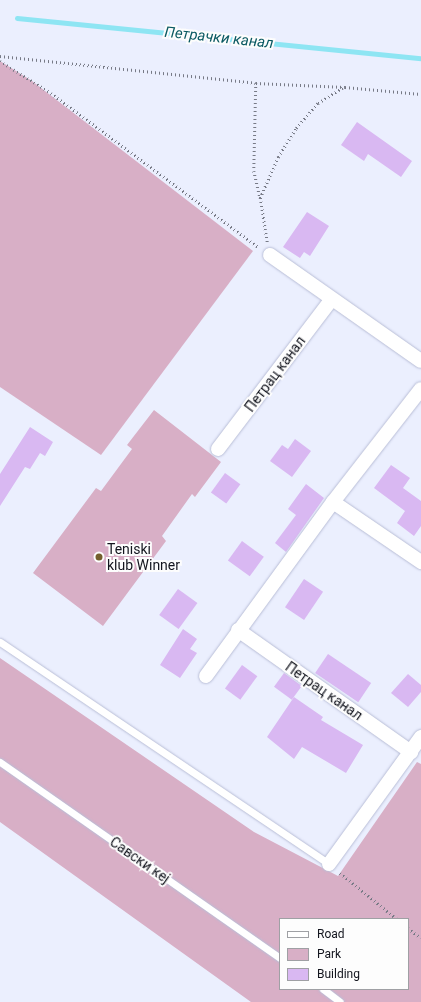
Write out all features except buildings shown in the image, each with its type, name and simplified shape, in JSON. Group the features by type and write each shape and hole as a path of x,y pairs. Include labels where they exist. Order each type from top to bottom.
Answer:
{"street":[{"path":"270,255 332,300 421,361"},
{"name":"Петрац канал","path":"218,449 332,300"},
{"path":"206,676 238,630 333,502 421,389"},
{"path":"333,502 421,562"},
{"name":"Петрац канал","path":"238,630 411,752"},
{"path":"329,864 421,737"}],"lane":[{"path":"0,642 329,864"},
{"name":"Савски кеј","path":"0,762 279,957"},
{"path":"324,990 340,1002"}],"path":[{"path":"0,56 256,84 345,87 421,94"},
{"path":"0,61 51,93 270,255"},
{"path":"256,84 254,171 270,255"},
{"path":"260,198 278,157 296,128 318,104 345,87"},
{"path":"329,864 396,918"},
{"path":"409,929 421,938"}],"green space":[{"path":"0,61 32,81 253,251 101,455 0,387"},
{"path":"154,410 221,462 195,497 192,494 162,536 166,541 103,626 33,573 96,488 101,491 132,449 127,445"},
{"path":"0,658 254,832 338,876 417,762 421,764 421,1002 251,1002 0,822"}],"waterway":[{"name":"Петрачки канал","path":"17,18 421,58"}],"place":[{"name":"Teniski klub Winner","path":"99,557"}]}
